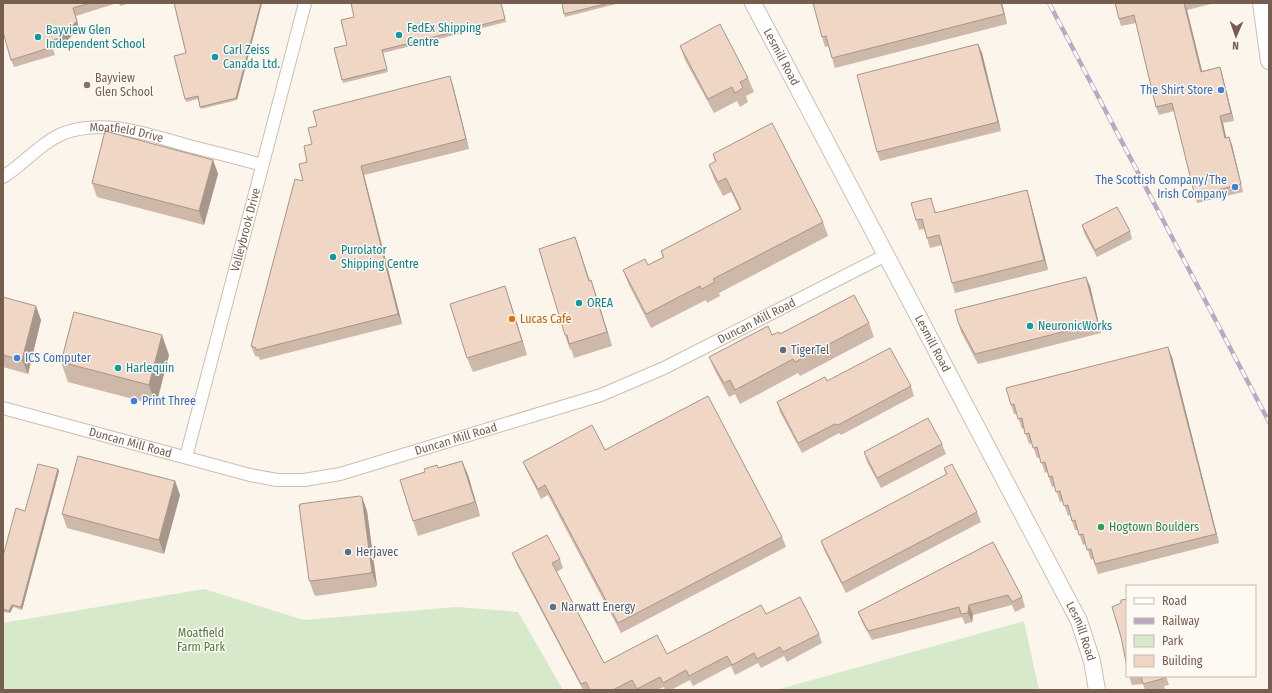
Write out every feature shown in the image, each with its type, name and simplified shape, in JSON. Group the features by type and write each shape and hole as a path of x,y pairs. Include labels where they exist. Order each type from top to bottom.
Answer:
{"street":[{"name":"Valleybrook Drive","path":"186,457 305,3"},
{"name":"Lesmill Road","path":"753,3 1079,621 1092,662 1097,690"},
{"path":"1261,3 1267,28 1269,61"},
{"name":"Moatfield Drive","path":"3,178 16,169 46,143 64,133 95,127 118,128 142,133 262,165"},
{"name":"Duncan Mill Road","path":"3,408 250,475 277,480 304,480 340,474 601,395 664,368 886,255"}],"green space":[{"name":"Moatfield Farm Park","path":"204,589 304,620 457,607 518,612 563,690 3,690 3,623"},
{"path":"1024,621 1039,690 776,690"}],"building":[{"name":"Bayview Glen Independent School","path":"3,3 90,3 73,8 77,21 60,38 50,41 52,47 11,60 3,32"},
{"name":"Carl Zeiss Canada Ltd.","path":"174,3 261,3 236,98 200,107 198,96 185,99 174,56 186,53"},
{"name":"FedEx Shipping Centre","path":"351,3 501,3 505,19 382,50 387,69 342,80 334,48 347,45 341,20 354,17"},
{"path":"562,3 609,3 564,14"},
{"path":"813,3 1001,3 1004,14 832,58 826,36 822,37"},
{"path":"1115,3 1184,3 1201,72 1220,67 1231,113 1220,116 1225,138 1229,137 1241,184 1195,196 1172,103 1156,107 1134,15 1119,19"},
{"path":"720,24 748,78 740,82 743,88 735,93 732,87 708,99 680,46"},
{"path":"978,44 998,122 877,152 857,75"},
{"name":"Purolator Shipping Centre","path":"450,76 466,139 361,166 398,314 256,350 256,348 251,346 295,179 303,181 299,164 307,162 304,146 312,144 308,128 317,126 313,111"},
{"path":"772,123 823,222 713,279 715,282 702,289 700,286 646,314 623,270 645,259 648,265 664,257 661,251 741,209 726,178 718,182 709,165 716,161 713,154"},
{"path":"105,131 213,160 199,211 92,183"},
{"path":"1027,190 1044,260 952,283 939,235 927,238 922,219 916,220 911,203 931,198 935,213"},
{"path":"1117,207 1130,231 1095,250 1082,225"},
{"name":"OREA","path":"575,237 589,281 591,280 607,332 569,344 539,249"},
{"name":"NeuronicWorks","path":"1086,277 1098,323 975,354 958,322 955,310"},
{"path":"505,286 522,341 467,358 450,304"},
{"path":"854,295 869,323 795,362 793,359 735,390 730,380 724,383 709,357 768,326 772,335 779,332 780,334"},
{"path":"3,297 36,306 22,360 3,355"},
{"path":"74,312 162,335 149,385 61,362"},
{"path":"1168,347 1216,534 1095,564 1091,549 1087,550 1083,534 1079,535 1075,520 1072,521 1068,505 1064,506 1060,491 1056,492 1052,476 1049,477 1045,462 1041,463 1037,447 1033,448 1029,433 1025,434 1022,418 1018,419 1014,404 1011,405 1006,388"},
{"path":"890,348 911,386 838,425 835,424 798,443 777,402 825,377 827,381"},
{"path":"708,396 782,537 618,623 545,485 538,489 523,462 592,425 605,450"},
{"path":"928,418 942,444 877,478 864,452"},
{"path":"78,456 175,481 159,540 62,514"},
{"path":"462,461 475,502 413,521 400,480 425,472 424,469 437,465 438,468"},
{"path":"38,464 58,469 21,607 12,605 9,611 3,609 3,556 16,508 25,511"},
{"path":"952,464 977,512 842,583 821,541 947,474 944,468"},
{"path":"360,496 362,497 372,572 311,581 309,580 299,505"},
{"path":"547,535 560,559 552,563 604,663 657,635 667,654 761,605 766,614 800,597 819,634 783,652 780,647 757,659 754,653 732,665 727,656 689,676 686,670 663,683 660,677 637,689 632,680 613,690 590,690 586,682 581,684 512,553"},
{"path":"993,542 1022,597 1012,602 1008,595 969,605 968,613 961,614 959,607 868,631 858,612"},
{"path":"1126,599 1126,662 1121,637 1112,607 1121,603 1121,600"},
{"path":"1141,677 1161,677 1162,679 1143,684"}],"railway":[{"path":"1049,3 1269,422"}],"place":[{"name":"FedEx Shipping Centre","path":"399,35"},
{"name":"Bayview Glen Independent School","path":"38,37"},
{"name":"Carl Zeiss Canada Ltd.","path":"215,57"},
{"name":"Bayview Glen School","path":"87,85"},
{"name":"The Shirt Store","path":"1221,90"},
{"name":"The Scottish Company/The Irish Company","path":"1235,187"},
{"name":"Purolator Shipping Centre","path":"333,257"},
{"name":"OREA","path":"579,303"},
{"name":"Lucas Cafe","path":"512,319"},
{"name":"NeuronicWorks","path":"1030,326"},
{"name":"TigerTel","path":"783,350"},
{"name":"ICS Computer","path":"17,358"},
{"name":"Harlequin","path":"118,368"},
{"name":"Print Three","path":"134,401"},
{"name":"Hogtown Boulders","path":"1101,527"},
{"name":"Herjavec","path":"348,552"},
{"name":"Narwatt Energy","path":"553,607"}]}
